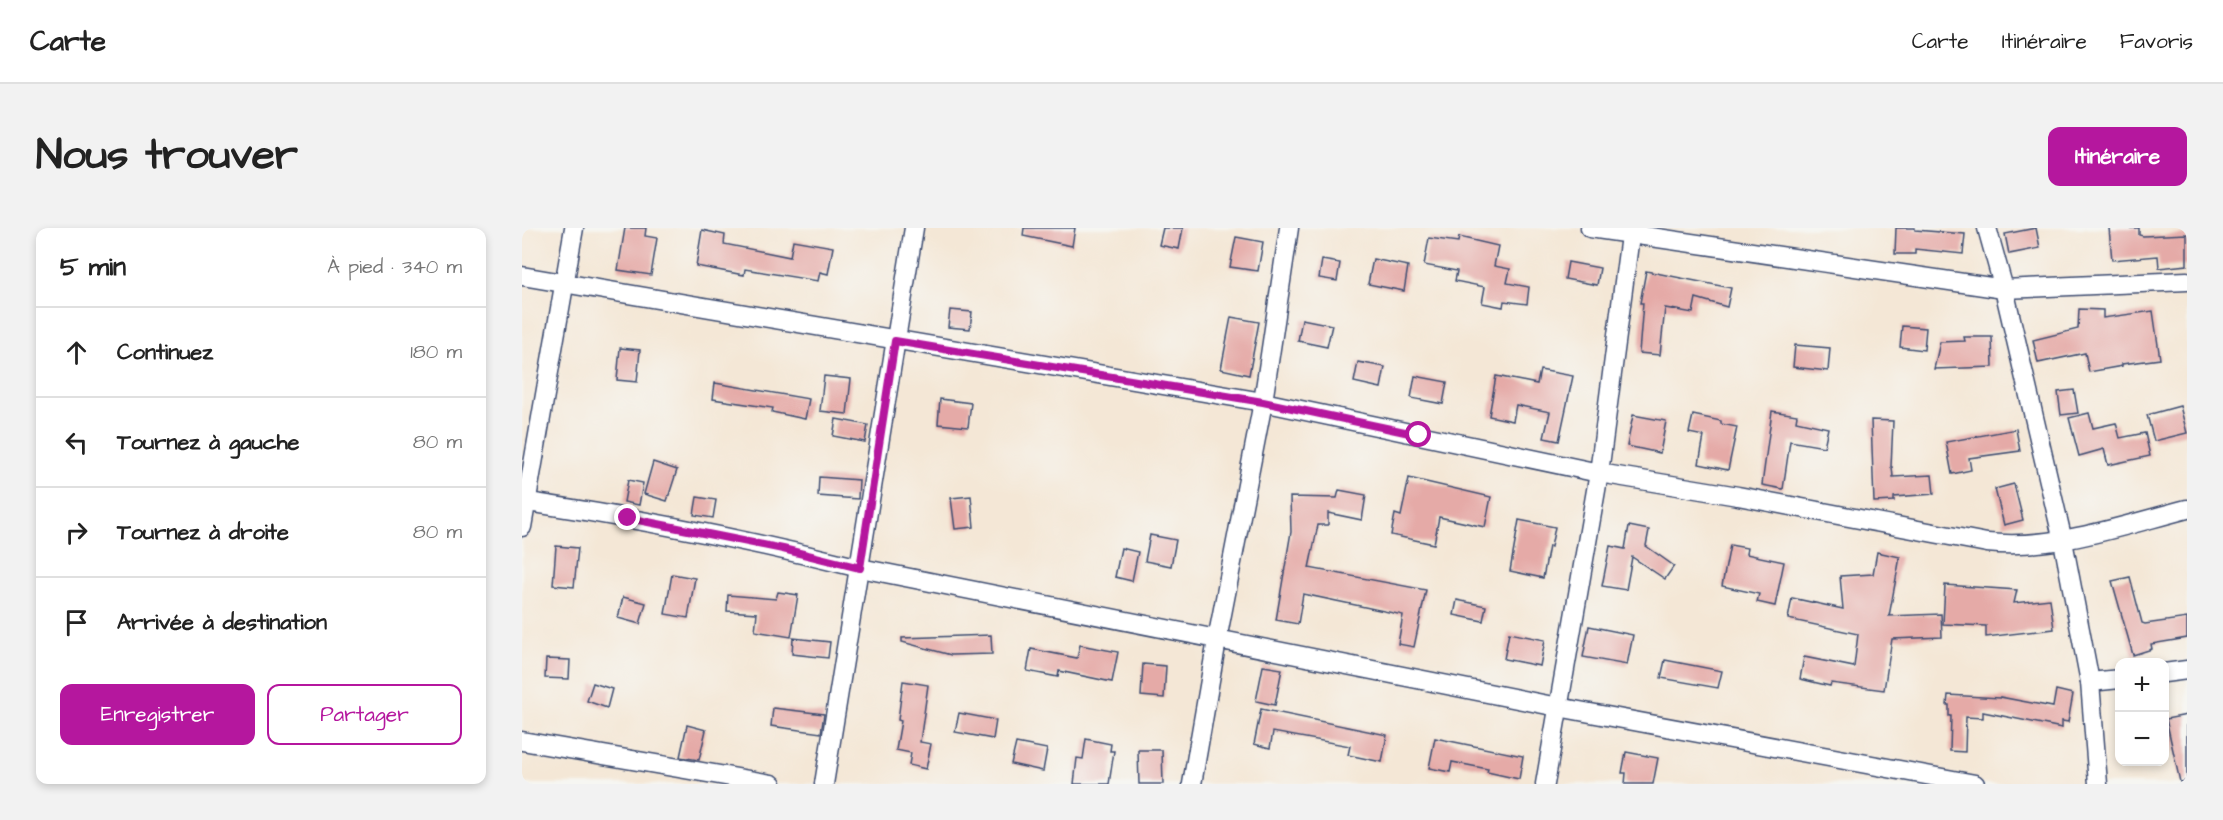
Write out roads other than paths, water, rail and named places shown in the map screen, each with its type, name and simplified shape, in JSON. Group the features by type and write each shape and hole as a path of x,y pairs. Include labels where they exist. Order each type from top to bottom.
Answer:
{"street":[{"path":"522,526 524,501 574,228"},
{"path":"824,784 914,228"},
{"path":"1192,784 1216,639 1263,402 1289,228"},
{"path":"1590,228 1631,231 2004,289 2187,281"},
{"path":"1987,228 2004,289 2063,541 2090,682 2098,784"},
{"path":"1545,784 1599,472 1631,231"},
{"path":"522,276 1263,402 1599,472 1738,495 1987,543 2013,546 2063,541 2187,509"},
{"path":"524,501 584,510 783,549 860,568 1558,707 1975,784"},
{"path":"2169,672 2187,670"},
{"path":"2090,682 2115,680"},
{"path":"522,741 772,784"}]}
